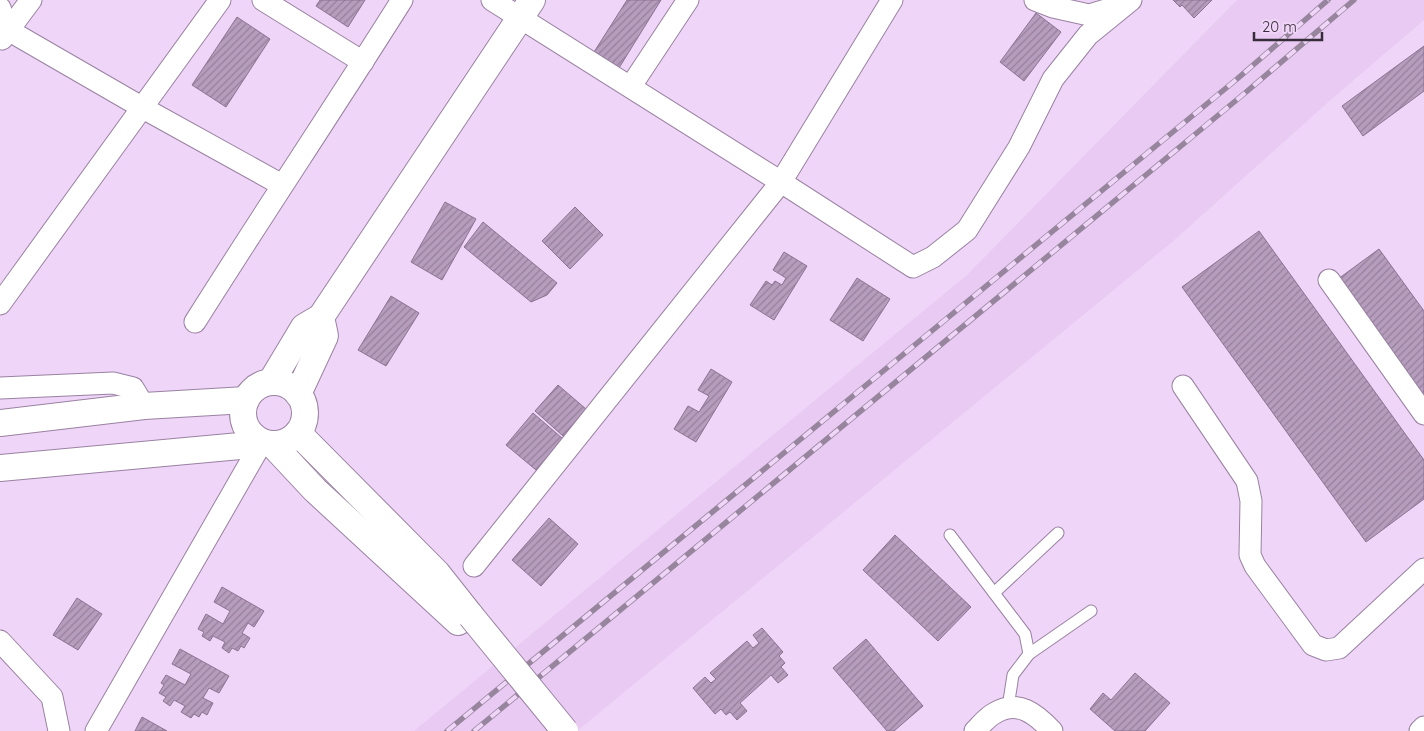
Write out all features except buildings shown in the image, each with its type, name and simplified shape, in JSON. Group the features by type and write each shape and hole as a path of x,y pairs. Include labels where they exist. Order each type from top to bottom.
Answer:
{"street":[{"path":"4,35 31,0"},
{"path":"0,304 220,0"},
{"path":"263,0 363,62"},
{"path":"195,322 402,0"},
{"path":"492,0 526,9 631,86 913,267 933,257 967,230 1019,147 1053,79 1088,36 1128,2"},
{"path":"631,86 688,0"},
{"path":"474,566 781,182 892,0"},
{"path":"1035,0 1053,7 1089,15 1128,2"},
{"path":"0,8 4,35"},
{"path":"271,382 304,327 321,317 526,9"},
{"path":"4,35 143,108 282,185"},
{"path":"1329,280 1424,414"},
{"path":"298,394 325,336 321,317"},
{"path":"0,468 240,446 263,441 286,441 298,433 303,424 305,413 304,403 291,387 282,383 271,382 257,388 246,400 244,420 248,429 263,441 315,490 464,619 565,731"},
{"path":"0,388 113,383 133,388 144,406"},
{"path":"1183,386 1247,481 1252,500 1250,555 1254,566 1313,645 1326,650 1340,648 1424,569"},
{"path":"0,423 144,406 246,400"},
{"path":"298,433 437,573 464,619 546,731"},
{"path":"96,731 263,441"},
{"path":"0,641 52,697 59,731"},
{"path":"974,731 994,713 1008,706 1027,710 1041,719 1052,731"},
{"path":"1420,731 1424,727"}],"lane":[{"path":"994,593 1058,534"},
{"path":"950,535 1025,634 1030,654"},
{"path":"1008,706 1013,675 1030,654 1091,611"}],"shaded area":[{"path":"1237,0 1424,0 1424,20 1335,96 1172,242 577,731 414,731 967,275"}],"railway":[{"path":"447,731 1237,79 1328,0"},
{"path":"474,731 1245,93 1354,0"}]}
